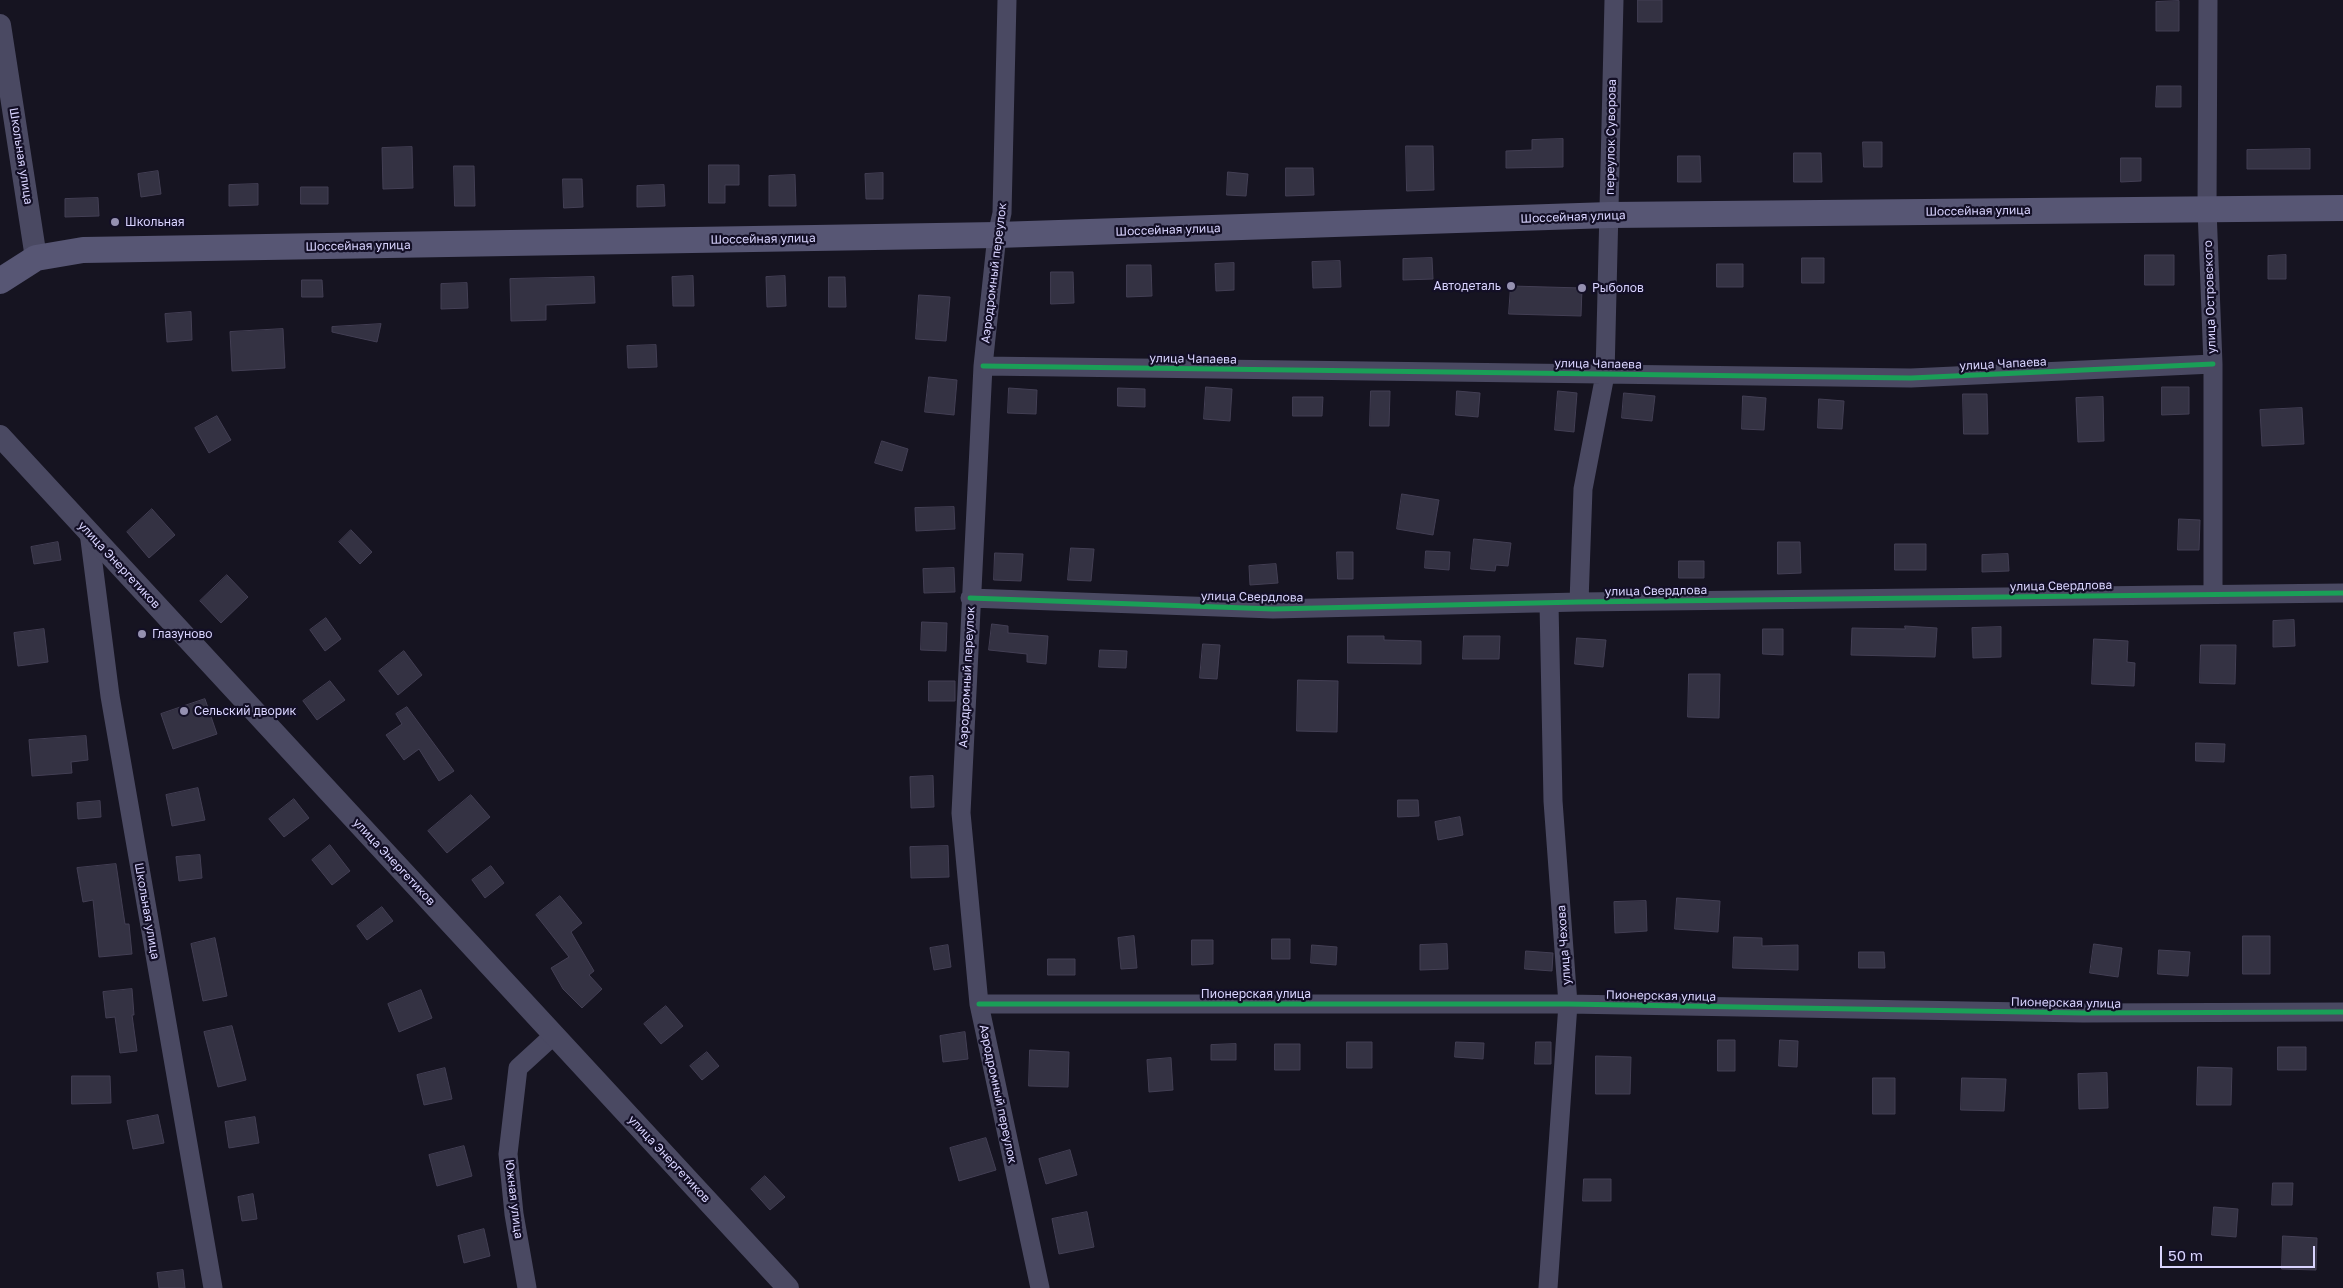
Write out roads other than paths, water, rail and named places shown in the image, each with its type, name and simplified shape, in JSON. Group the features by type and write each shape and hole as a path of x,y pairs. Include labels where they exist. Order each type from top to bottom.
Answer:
{"main road":[{"name":"Шоссейная улица","path":"0,281 36,258 83,250 997,235 1610,215 2343,208"}],"street":[{"name":"Аэродромный переулок","path":"1007,0 1002,212 997,235 983,366 960,813 979,1004 1040,1288"},
{"name":"переулок Суворова","path":"1579,602 1583,490 1605,375 1614,0"},
{"name":"улица Островского","path":"2208,0 2207,209 2213,364 2213,594"},
{"name":"Школьная улица","path":"0,25 36,258"},
{"name":"улица Чапаева","path":"983,366 1911,378 2213,364"},
{"name":"улица Энергетиков","path":"0,436 788,1288"},
{"name":"Школьная улица","path":"89,532 110,696 213,1288"},
{"name":"улица Свердлова","path":"970,598 1273,609 1549,602 2343,592"},
{"name":"улица Чехова","path":"1548,1288 1568,1004 1553,801 1549,602"},
{"name":"Пионерская улица","path":"979,1004 1568,1004 2083,1013 2343,1012"},
{"name":"Южная улица","path":"527,1288 514,1214 508,1154 518,1068 554,1035"}],"place":[{"name":"Школьная","path":"115,222"},
{"name":"Автодеталь","path":"1511,286"},
{"name":"Рыболов","path":"1582,288"},
{"name":"Глазуново","path":"142,634"},
{"name":"Сельский дворик","path":"184,711"}]}
